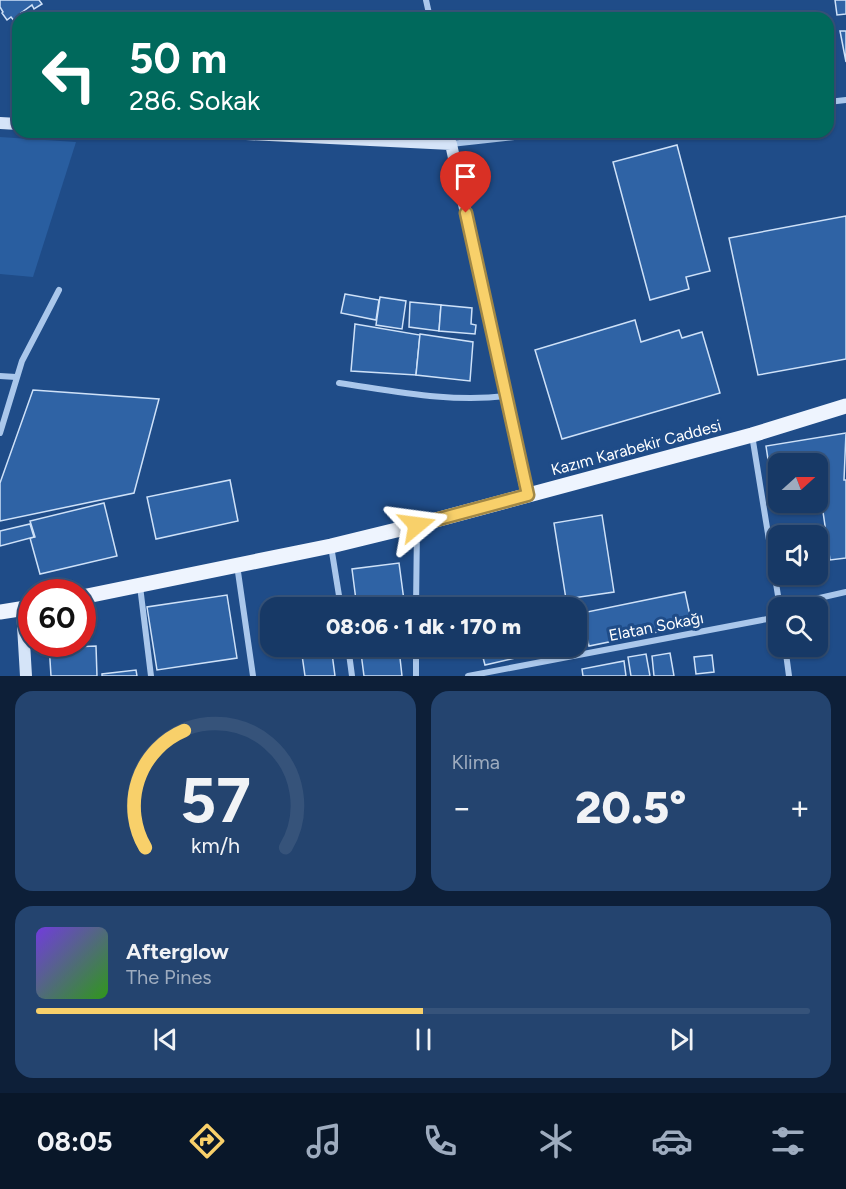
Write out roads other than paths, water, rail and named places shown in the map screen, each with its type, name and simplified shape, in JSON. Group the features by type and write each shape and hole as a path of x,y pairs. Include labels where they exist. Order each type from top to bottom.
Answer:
{"main road":[{"name":"Kazım Karabekir Caddesi","path":"96,594 331,546 417,525 752,435 846,406"},
{"path":"0,612 18,609"}],"street":[{"path":"450,138 528,495"},
{"path":"0,433 22,361 58,290"},
{"path":"0,376 16,377"},
{"path":"339,383 452,399 506,396"},
{"path":"752,435 778,597"},
{"path":"416,597 417,525"},
{"path":"331,546 339,597"},
{"path":"237,565 253,676"},
{"path":"140,585 151,676"},
{"path":"824,597 846,592"},
{"name":"Elatan Sokağı","path":"468,676 768,619"},
{"path":"26,657 26,676"},
{"path":"349,657 352,676"},
{"path":"416,657 416,676"},
{"path":"786,657 789,676"}]}
